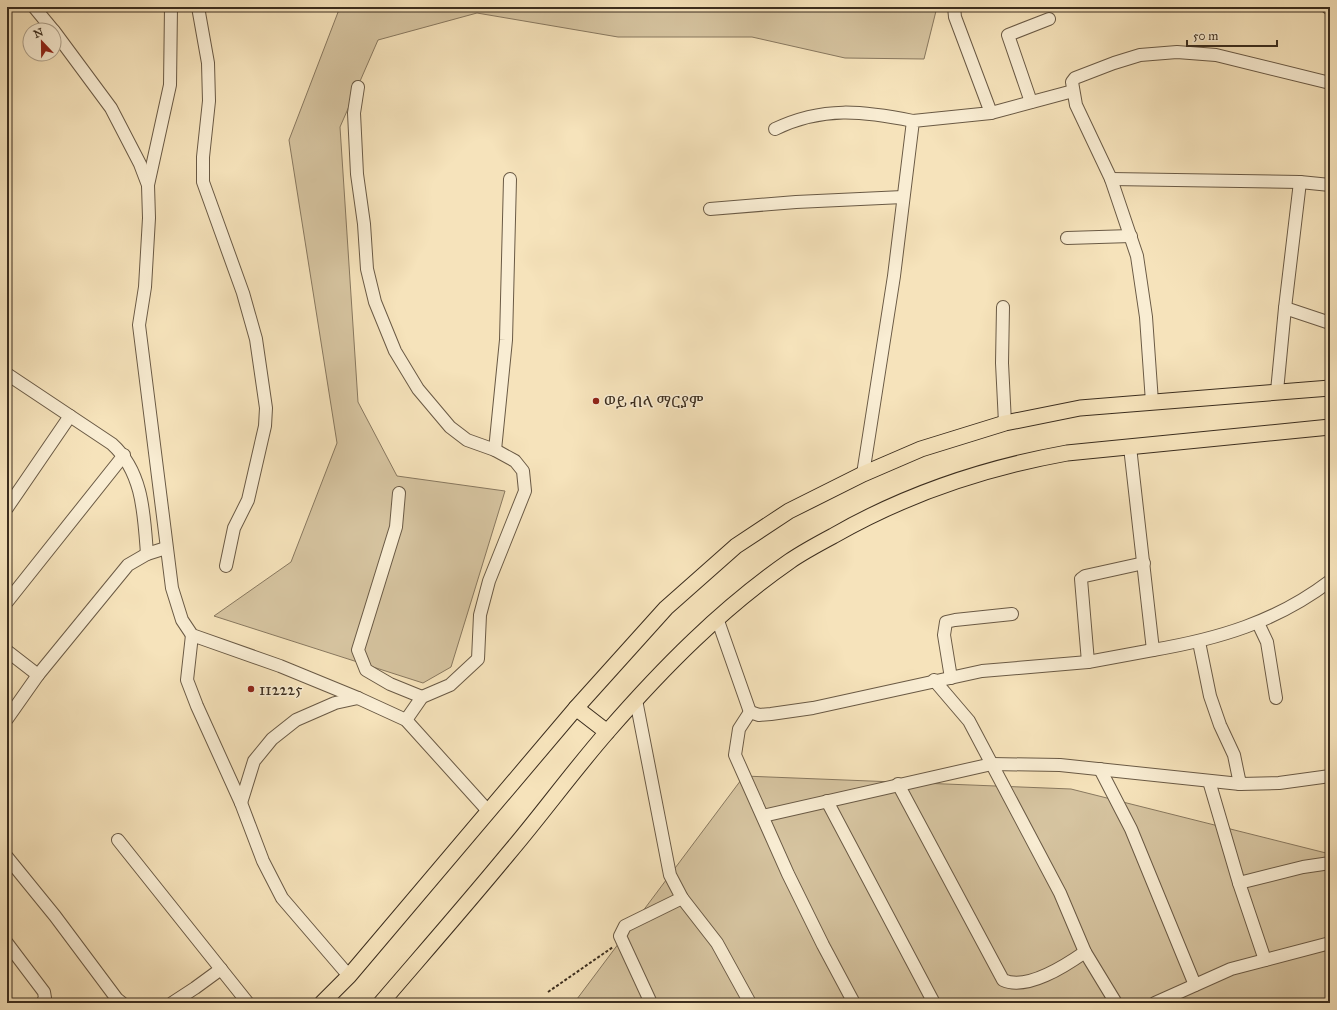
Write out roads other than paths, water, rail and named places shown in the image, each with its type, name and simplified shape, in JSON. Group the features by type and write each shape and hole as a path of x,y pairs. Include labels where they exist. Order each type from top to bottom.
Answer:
{"main road":[{"path":"322,1003 349,976 576,708 666,608 736,546 789,511 863,474 921,449 1005,423 1080,408 1330,388"},
{"path":"381,1003 508,855 607,732 636,700 695,638 732,604 792,560 865,518 922,492 985,471 1067,453 1330,427"},
{"path":"576,708 607,732"}],"street":[{"path":"34,7 46,22"},
{"path":"171,7 170,85 148,185 149,218 145,287 139,325 155,444 166,548 172,588 178,609 186,627 192,635 280,666 358,698 406,720 489,812"},
{"path":"198,7 208,63 209,101 202,157 203,182 243,293 256,339 266,408 265,426 248,500 240,519 234,528 226,566"},
{"path":"954,7 955,17 991,113"},
{"path":"1031,102 1008,35 1049,19"},
{"path":"62,43 111,108 140,164 148,185"},
{"path":"1152,402 1146,317 1137,256 1111,179 1076,105 1072,82 1074,78 1088,71 1140,56 1177,52 1216,55 1330,83"},
{"path":"358,87 354,113 367,269 375,302 395,350 418,389 450,427 467,440 495,450 515,461 523,471 524,490 489,581 480,615 478,659 450,685 422,697 406,720"},
{"path":"775,129 794,120 835,113 869,113 913,121 991,113 1073,90"},
{"path":"863,474 894,276 913,121"},
{"path":"495,450 506,340 510,179"},
{"path":"1111,179 1300,182 1330,185"},
{"path":"1277,392 1300,182"},
{"path":"710,209 804,201 903,197"},
{"path":"1067,238 1131,236"},
{"path":"1003,307 1002,363 1005,423"},
{"path":"1285,308 1330,323"},
{"path":"7,374 112,444 124,455 133,472 144,512 147,554"},
{"path":"7,508 70,416"},
{"path":"1130,447 1153,650"},
{"path":"7,602 124,455"},
{"path":"399,493 396,527 358,650 366,670 390,684 422,697"},
{"path":"7,719 38,675 128,564 147,554 166,548"},
{"path":"1088,662 1081,579 1085,576 1144,562"},
{"path":"750,712 759,715 813,708 934,680 982,671 1088,662 1199,642 1258,623 1314,593 1330,581"},
{"path":"951,678 944,635 946,622 1012,614"},
{"path":"717,618 750,712"},
{"path":"1258,623 1266,642 1276,698"},
{"path":"192,635 187,680 197,706 241,803 263,861 282,898 349,976"},
{"path":"1199,642 1210,696 1220,725 1234,755 1240,784"},
{"path":"7,651 38,675"},
{"path":"934,680 970,721 1060,893 1085,952 1116,1003"},
{"path":"241,803 254,760 272,739 296,720 335,703 358,698"},
{"path":"636,700 670,875 682,898 717,943 750,1003"},
{"path":"750,712 739,729 735,755 802,902 854,1003"},
{"path":"763,816 898,784 992,764 1060,765 1240,784 1279,783 1330,776"},
{"path":"1100,769 1131,829 1195,985"},
{"path":"1209,781 1239,883 1265,960"},
{"path":"898,784 1003,980 1010,983 1031,980 1065,966 1085,952"},
{"path":"828,800 934,1003"},
{"path":"118,840 248,1003"},
{"path":"7,857 55,916 117,1000 122,1003"},
{"path":"1239,883 1303,867 1330,863"},
{"path":"651,1003 620,936 625,926 682,898"},
{"path":"7,943 44,992 46,1001"},
{"path":"1155,1003 1231,969 1330,943"},
{"path":"172,1003 221,969"}],"place":[{"name":"ወይ ብላ ማርያም","path":"596,401"},
{"name":"112225","path":"251,689"}]}
